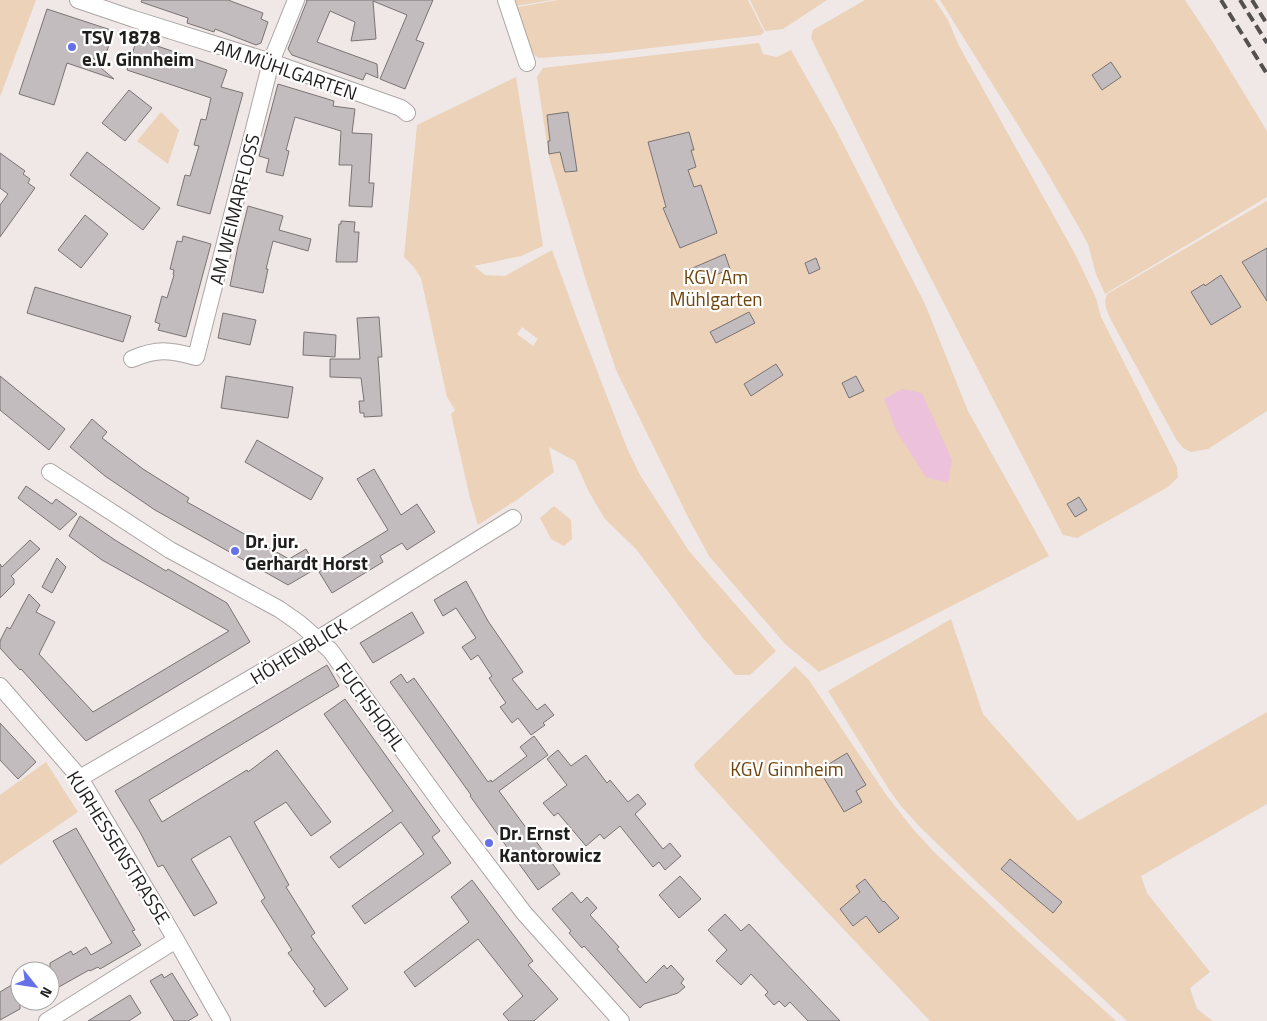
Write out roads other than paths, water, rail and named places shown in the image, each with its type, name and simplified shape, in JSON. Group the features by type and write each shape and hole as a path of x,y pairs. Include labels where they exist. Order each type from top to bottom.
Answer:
{"street":[{"name":"AM MÜHLGARTEN","path":"78,0 271,62 401,108 407,113"},
{"name":"AM WEIMARFLOSS","path":"132,359 148,352 174,351 196,358 271,62 296,0"},
{"path":"506,0 527,62"},
{"name":"FUCHSHOHL","path":"50,472 170,550 279,609 300,623 330,650 524,914 621,1021"},
{"name":"HÖHENBLICK","path":"80,778 318,640 513,518"},
{"name":"KURHESSENSTRASSE","path":"0,686 80,778 222,1021"},
{"path":"47,1021 176,940"}],"railway":[{"path":"1221,0 1267,74"},
{"path":"1240,0 1267,43"},
{"path":"1252,0 1267,24"}],"place":[{"name":"TSV 1878 e.V. Ginnheim","path":"72,47"},
{"name":"Dr. jur. Gerhardt Horst","path":"235,551"},
{"name":"Dr. Ernst Kantorowicz","path":"489,843"}],"park label":[{"name":"KGV Am Mühlgarten","path":"716,287"},
{"name":"KGV Ginnheim","path":"787,768"}]}
